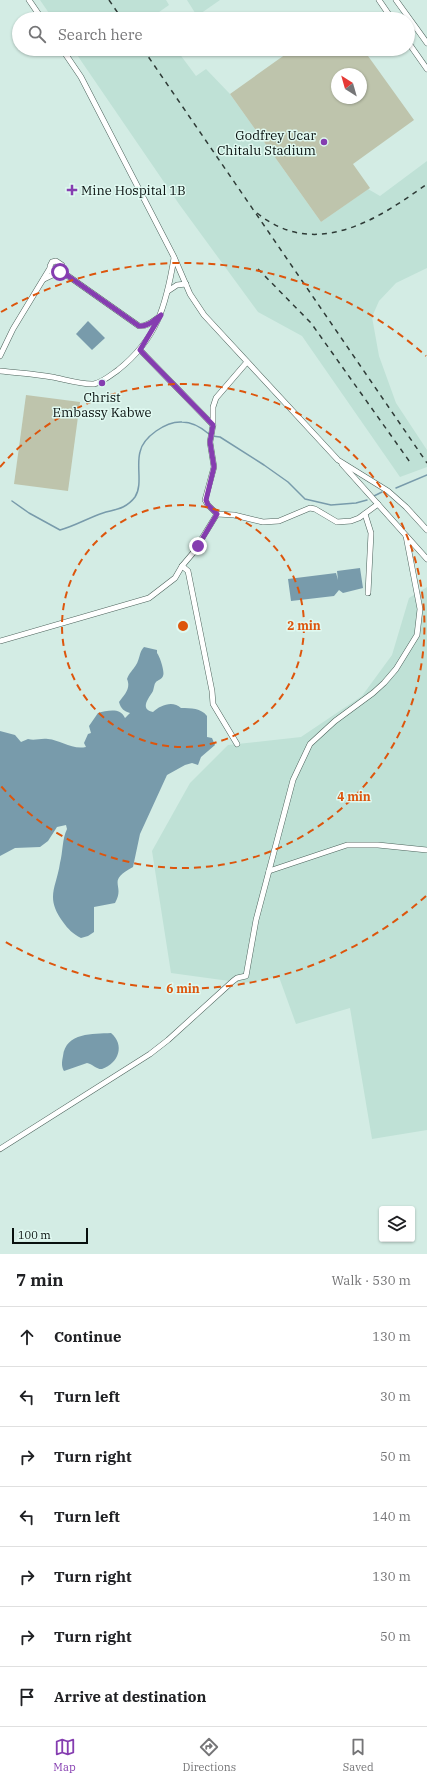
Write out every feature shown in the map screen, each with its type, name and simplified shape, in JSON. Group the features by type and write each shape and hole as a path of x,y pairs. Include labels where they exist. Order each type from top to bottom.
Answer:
{"street":[{"path":"29,0 37,12"},
{"path":"379,0 387,12"},
{"path":"396,0 405,12"},
{"path":"415,26 427,43"},
{"path":"415,52 427,69"},
{"path":"67,56 81,77 174,257 190,294 204,315 427,559"},
{"path":"0,371 95,384 109,377 140,350 161,315 168,291 174,257"},
{"path":"0,356 13,329 50,268 50,264 56,260 62,265 61,271"},
{"path":"50,268 54,273"},
{"path":"61,271 139,326 149,324 161,315"},
{"path":"43,280 54,273 61,271"},
{"path":"168,291 177,285 186,284"},
{"path":"140,350 212,427"},
{"path":"247,362 216,398 213,407 210,442 214,467 206,500 208,505 217,514 234,515 256,521 271,522 279,521 310,508 315,509 337,522 342,522 351,521 365,514 378,504"},
{"path":"338,460 388,491 406,507 427,530"},
{"path":"0,641 149,598 175,578 182,566 193,553 217,514"},
{"path":"365,514 371,533 368,593"},
{"path":"0,1149 150,1054 168,1040 233,981 246,976 256,920 294,780 310,744 335,721 384,683 396,669 417,635 420,609 406,536"},
{"path":"182,566 188,571 212,691 213,704 236,744"},
{"path":"269,871 347,845 378,844 427,850"}],"shaded area":[{"path":"40,0 166,0 169,5 159,12 48,12"},
{"path":"187,0 220,0 203,12 194,12"},
{"path":"78,56 181,56 196,76 206,69 230,94 321,222 368,189 380,196 427,161 427,268 396,283 379,301 372,317 379,356 396,403 427,450 427,467 400,477 302,336 258,312 179,204"},
{"name":"Godfrey Ucar Chitalu Stadium","path":"283,56 368,56 414,120 353,164 370,188 321,222 230,94"},
{"path":"26,395 80,402 68,491 14,484"},
{"path":"427,587 427,1130 372,1139 350,1008 296,1024 279,977 244,983 171,973 152,851 190,783 228,745 301,737 362,696 392,655 409,598"}],"water":[{"path":"88,321 105,338 92,350 76,334"},
{"path":"360,568 363,588 343,593 339,590 334,596 291,601 288,579 336,573 338,580 337,571"},
{"path":"144,647 157,650 163,671 161,679 156,682 146,703 149,711 153,712 159,707 167,704 174,704 181,708 192,708 202,711 207,716 207,737 212,738 215,745 201,757 198,765 192,763 185,765 167,775 140,834 133,867 120,876 118,880 119,891 115,903 94,907 94,932 81,938 71,931 63,922 54,906 53,899 64,837 67,829 66,825 57,827 48,841 40,847 15,848 0,856 0,731 15,735 21,742 28,739 48,739 71,746 81,748 86,747 84,743 88,734 91,733 89,726 98,713 117,711 120,712 125,718 130,713 123,709 119,702 127,691 127,679 137,663"},
{"path":"111,1033 118,1043 119,1048 113,1063 99,1069 87,1063 64,1071 62,1065 63,1058 65,1048 69,1042 75,1038 89,1034"}],"waterway":[{"path":"12,501 29,513 60,530 66,528 105,512 121,508 135,497 139,487 139,457 142,446 150,436 162,427 176,422 189,423 197,426 209,434"},
{"path":"212,436 220,437 264,465 288,482 305,499 331,505 356,503 367,500"},
{"path":"396,488 427,475"},
{"path":"374,496 382,492"}],"railway":[{"path":"109,0 117,12"},
{"path":"148,56 427,463"},
{"path":"257,213 279,227 301,233 323,234 345,230 367,221 408,198 427,184"},
{"path":"258,269 311,323 412,465"}],"place":[{"name":"Godfrey Ucar Chitalu Stadium","path":"324,142"},
{"name":"Mine Hospital 1B","path":"72,190"},
{"name":"Christ Embassy Kabwe","path":"102,383"}],"route":[{"path":"60,272 61,271 139,326 149,324 161,315 147,341 140,350 176,385 213,425 210,442 214,467 206,500 213,512 217,514 198,546"}]}
